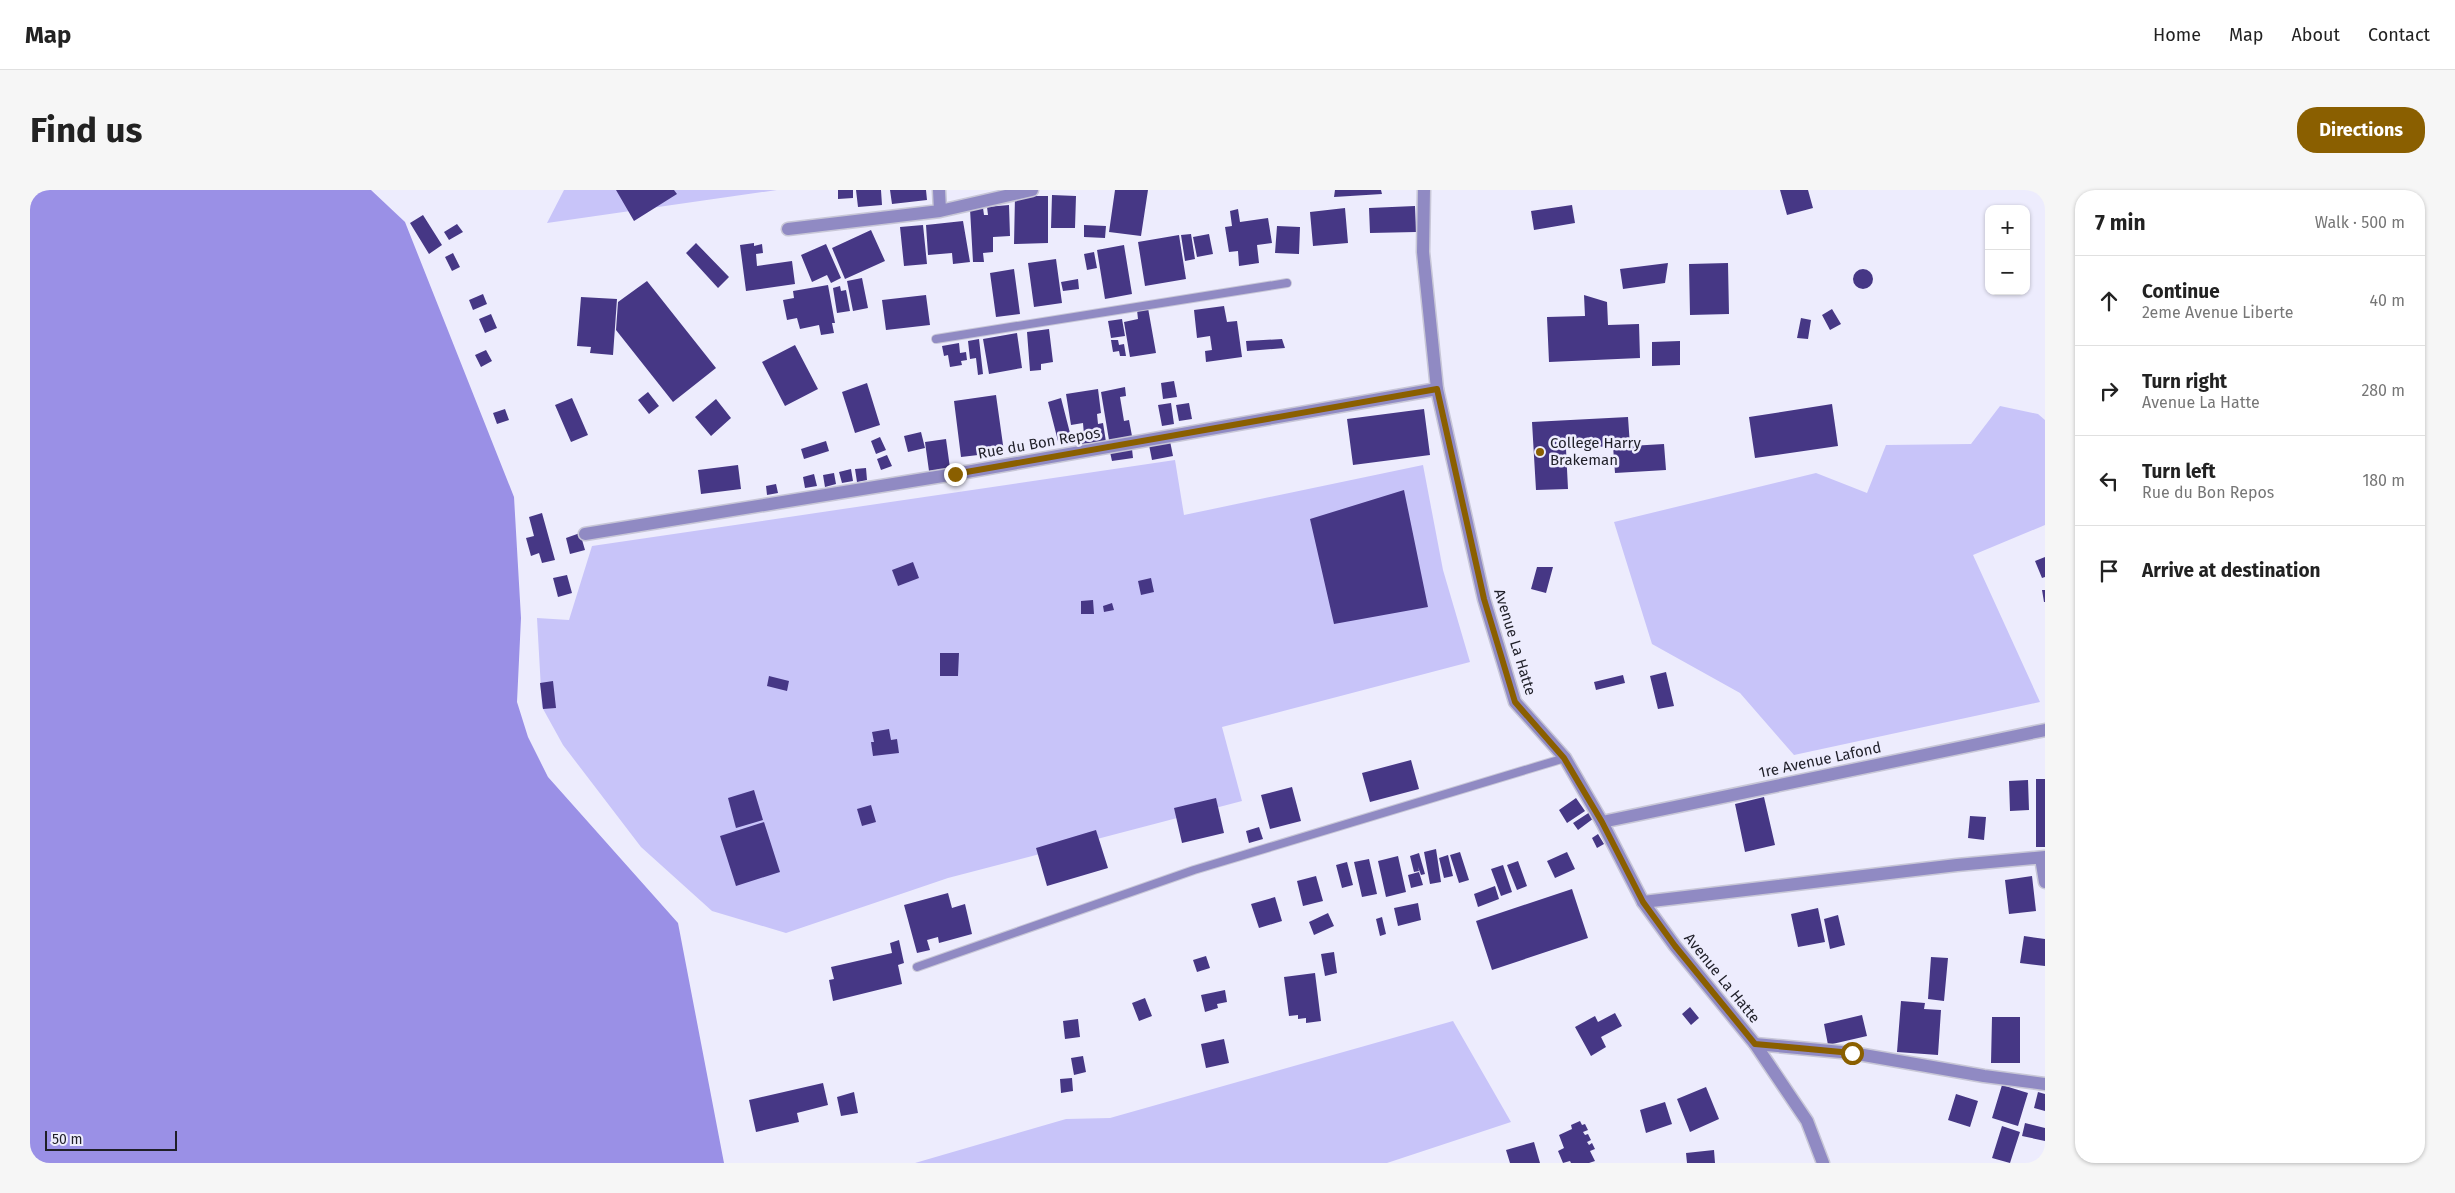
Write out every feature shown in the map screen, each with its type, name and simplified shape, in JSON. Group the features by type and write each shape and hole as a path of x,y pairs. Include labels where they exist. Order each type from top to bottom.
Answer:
{"street":[{"path":"939,190 940,211"},
{"path":"788,229 940,211 1032,190"},
{"name":"Avenue La Hatte","path":"1424,190 1423,252 1437,389 1484,599 1515,702 1564,758 1602,822 1643,902 1675,946 1755,1044 1806,1121 1823,1163"},
{"name":"Rue du Bon Repos","path":"586,534 955,474 1437,389"},
{"name":"1re Avenue Lafond","path":"1602,822 2045,730"},
{"path":"1643,902 1957,865 2043,858 2045,882"},
{"path":"1755,1044 1852,1053 1984,1076 2045,1084"}],"lane":[{"path":"936,339 1287,283"},
{"path":"917,968 1194,870 1564,758"}],"shaded area":[{"path":"30,190 371,190 405,222 514,497 521,618 517,702 528,737 548,777 678,923 724,1163 30,1163"},
{"path":"564,190 777,190 547,223"},
{"path":"2000,406 2038,414 2045,420 2045,525 1973,555 2040,702 1794,755 1740,693 1652,644 1614,522 1816,473 1867,493 1886,445 1971,444"},
{"path":"1175,460 1184,515 1423,465 1443,570 1470,662 1222,727 1242,801 948,878 786,933 712,911 641,847 563,745 542,707 537,618 569,620 592,546"},
{"path":"1453,1021 1511,1122 1387,1163 915,1163 1066,1119 1110,1118"}],"building":[{"path":"616,190 674,190 677,194 634,221"},
{"path":"838,190 853,190 853,198 838,199"},
{"path":"856,190 881,190 882,205 858,207"},
{"path":"890,190 926,190 927,200 892,204"},
{"path":"1115,190 1148,190 1141,236 1109,232"},
{"path":"1335,190 1381,190 1382,194 1334,197"},
{"path":"1780,190 1808,190 1813,208 1787,215"},
{"path":"1052,195 1076,196 1075,228 1051,228"},
{"path":"1015,196 1048,196 1048,243 1014,244"},
{"path":"1009,205 1010,236 993,237 993,252 983,253 984,262 973,262 970,209 983,208 984,215 988,215 987,207"},
{"path":"1572,205 1575,223 1534,230 1531,211"},
{"path":"1415,206 1416,232 1370,233 1369,208"},
{"path":"1345,208 1348,243 1313,246 1310,212"},
{"path":"1238,209 1240,222 1268,218 1272,243 1257,245 1259,263 1239,266 1238,251 1229,252 1225,227 1232,226 1230,211"},
{"path":"423,215 442,245 429,254 410,223"},
{"path":"963,221 970,262 953,264 952,253 928,255 926,225"},
{"path":"457,224 463,232 449,240 444,232"},
{"path":"923,225 927,264 904,266 900,227"},
{"path":"1084,225 1106,226 1105,238 1084,237"},
{"path":"1277,226 1300,227 1299,254 1275,253"},
{"path":"871,230 885,261 845,279 832,248"},
{"path":"1191,234 1195,259 1185,261 1181,235"},
{"path":"1209,234 1213,254 1197,257 1193,237"},
{"path":"1179,235 1186,279 1145,286 1138,242"},
{"path":"696,243 729,277 718,288 686,253"},
{"path":"754,243 754,246 762,244 763,253 756,254 757,266 792,261 795,284 746,291 740,245"},
{"path":"826,244 841,278 831,283 827,275 812,282 801,255"},
{"path":"1124,245 1132,294 1105,299 1097,250"},
{"path":"1094,252 1097,268 1087,270 1084,254"},
{"path":"453,253 460,267 452,271 445,257"},
{"path":"1056,259 1062,303 1034,307 1028,263"},
{"path":"1668,263 1665,283 1623,289 1620,269"},
{"path":"1728,263 1729,314 1690,315 1689,264"},
{"path":"1014,269 1020,314 996,317 990,273"},
{"path":"1863,269 1870,272 1873,279 1870,286 1863,289 1856,286 1853,279 1856,272"},
{"path":"862,278 868,308 853,311 847,281"},
{"path":"1078,279 1079,289 1063,291 1061,282"},
{"path":"647,281 716,368 673,402 616,330 618,302"},
{"path":"828,285 835,323 832,323 834,333 821,335 819,325 800,329 797,318 787,320 783,300 794,298 793,291"},
{"path":"840,286 841,291 846,290 850,311 837,313 833,288"},
{"path":"483,294 487,304 473,310 469,300"},
{"path":"926,295 930,325 886,330 882,300"},
{"path":"1584,295 1607,302 1608,325 1639,324 1640,358 1549,362 1547,317 1585,316"},
{"path":"581,297 617,299 613,355 590,353 591,347 577,346"},
{"path":"1224,306 1227,322 1237,321 1242,357 1206,362 1205,351 1212,350 1210,336 1197,338 1194,310"},
{"path":"1148,308 1156,353 1130,357 1124,322 1138,319 1137,310"},
{"path":"1832,309 1841,324 1830,330 1822,315"},
{"path":"491,314 497,328 485,333 479,319"},
{"path":"1801,318 1811,320 1808,339 1797,338"},
{"path":"1122,319 1125,336 1111,338 1108,321"},
{"path":"1049,329 1053,362 1041,364 1041,370 1030,371 1027,332"},
{"path":"1017,333 1022,368 989,374 983,339"},
{"path":"979,339 983,374 978,375 976,358 970,359 968,341"},
{"path":"1282,339 1285,348 1247,351 1246,341"},
{"path":"1111,340 1118,340 1119,345 1124,344 1126,356 1120,356 1119,351 1113,352"},
{"path":"1680,341 1680,365 1652,366 1652,342"},
{"path":"959,343 960,353 966,352 967,360 961,361 962,365 950,367 948,355 944,356 942,346"},
{"path":"795,345 818,389 785,406 762,362"},
{"path":"486,350 492,361 481,367 475,355"},
{"path":"1174,381 1177,397 1163,399 1161,383"},
{"path":"867,383 880,425 855,433 842,392"},
{"path":"1125,387 1126,396 1120,397 1124,421 1129,420 1132,436 1109,440 1101,392"},
{"path":"1098,389 1101,413 1097,414 1098,424 1103,423 1106,442 1079,444 1078,436 1084,435 1083,423 1071,425 1066,394"},
{"path":"648,392 659,406 649,414 638,400"},
{"path":"996,395 1004,452 961,457 954,401"},
{"path":"572,398 588,435 571,442 555,405"},
{"path":"1061,398 1071,437 1058,441 1048,402"},
{"path":"716,399 731,418 711,436 695,417"},
{"path":"1171,403 1174,424 1162,426 1158,405"},
{"path":"1189,403 1192,419 1179,421 1176,405"},
{"path":"1832,404 1838,446 1755,458 1749,417"},
{"path":"505,409 509,420 497,424 493,413"},
{"path":"1424,409 1430,455 1353,465 1347,419"},
{"path":"1628,417 1630,446 1664,444 1666,470 1615,473 1613,446 1566,449 1568,489 1536,490 1532,422"},
{"path":"921,432 925,448 908,452 904,436"},
{"path":"880,437 886,450 876,454 871,441"},
{"path":"946,439 950,468 929,471 925,442"},
{"path":"826,441 829,451 804,459 801,449"},
{"path":"1170,441 1173,456 1152,460 1149,445"},
{"path":"1132,449 1133,458 1112,461 1110,452"},
{"path":"887,455 892,466 881,470 877,459"},
{"path":"738,465 741,489 701,494 698,470"},
{"path":"866,468 867,480 857,482 855,469"},
{"path":"851,469 853,481 842,483 839,472"},
{"path":"834,473 836,484 825,487 823,475"},
{"path":"814,474 817,486 805,488 803,477"},
{"path":"776,484 778,493 767,495 766,486"},
{"path":"1404,490 1428,607 1334,624 1310,519"},
{"path":"542,513 555,560 542,563 539,553 531,556 526,538 534,536 529,517"},
{"path":"580,533 585,550 570,554 566,538"},
{"path":"2045,557 2045,577 2042,578 2035,561"},
{"path":"913,562 919,578 898,586 892,570"},
{"path":"1537,567 1553,567 1546,593 1531,589"},
{"path":"567,575 572,593 558,597 553,578"},
{"path":"1151,578 1154,592 1141,595 1138,581"},
{"path":"2042,590 2045,590 2045,602 2044,602"},
{"path":"1093,600 1094,614 1081,614 1081,601"},
{"path":"1112,603 1114,610 1104,612 1103,606"},
{"path":"940,653 959,653 958,676 940,676"},
{"path":"1666,672 1674,706 1658,709 1650,676"},
{"path":"1623,675 1625,683 1596,690 1594,682"},
{"path":"769,676 789,681 787,691 767,686"},
{"path":"553,681 556,708 543,709 540,683"},
{"path":"889,729 891,740 897,739 899,753 873,756 871,742 874,742 872,732"},
{"path":"1411,760 1419,789 1370,802 1362,773"},
{"path":"2036,779 2045,779 2045,847 2036,847"},
{"path":"2028,780 2029,810 2010,811 2009,781"},
{"path":"1292,787 1301,821 1270,829 1261,795"},
{"path":"754,790 763,820 736,828 728,798"},
{"path":"1764,797 1775,845 1745,852 1735,804"},
{"path":"1216,798 1224,833 1182,843 1174,808"},
{"path":"1576,798 1585,811 1567,823 1559,810"},
{"path":"871,805 876,822 862,826 857,809"},
{"path":"1590,812 1594,818 1578,830 1573,823"},
{"path":"1970,816 1986,817 1984,840 1968,838"},
{"path":"764,822 780,872 736,886 720,836"},
{"path":"1259,827 1263,839 1249,843 1246,831"},
{"path":"1096,830 1108,868 1047,886 1036,848"},
{"path":"1598,834 1604,844 1597,848 1592,838"},
{"path":"1436,849 1441,882 1430,884 1424,852"},
{"path":"1460,852 1469,880 1459,883 1450,855"},
{"path":"1567,852 1575,869 1555,878 1547,861"},
{"path":"1419,853 1425,874 1421,875 1418,867 1419,871 1414,872 1410,856"},
{"path":"1448,855 1453,876 1444,878 1439,858"},
{"path":"1398,856 1406,892 1386,897 1378,861"},
{"path":"1369,859 1377,894 1362,897 1354,862"},
{"path":"1518,861 1527,886 1517,890 1507,865"},
{"path":"1347,862 1353,885 1342,888 1336,865"},
{"path":"1503,865 1512,892 1501,896 1491,869"},
{"path":"1419,872 1423,885 1411,888 1408,875"},
{"path":"1316,876 1323,901 1303,906 1297,881"},
{"path":"2032,876 2036,911 2009,914 2005,880"},
{"path":"1495,886 1499,899 1478,907 1474,894"},
{"path":"1572,889 1588,938 1492,970 1476,921"},
{"path":"948,893 952,908 965,904 972,934 939,943 938,937 927,940 930,950 917,953 904,905"},
{"path":"1275,897 1282,921 1259,928 1251,904"},
{"path":"1418,903 1421,920 1398,926 1394,908"},
{"path":"1818,908 1825,942 1798,947 1791,914"},
{"path":"1328,913 1334,926 1314,935 1309,922"},
{"path":"1838,915 1845,945 1830,949 1824,919"},
{"path":"1382,917 1386,934 1380,936 1376,919"},
{"path":"2024,936 2045,939 2045,966 2020,963"},
{"path":"899,940 904,963 898,965 902,984 833,1001 829,980 834,979 831,967 892,953 890,943"},
{"path":"1334,952 1337,973 1325,976 1321,954"},
{"path":"1206,956 1210,968 1197,972 1193,960"},
{"path":"1931,957 1948,958 1944,1001 1928,999"},
{"path":"1315,973 1321,1021 1306,1023 1306,1018 1298,1019 1298,1015 1289,1016 1284,977"},
{"path":"1225,990 1227,1002 1217,1004 1218,1008 1205,1012 1201,995"},
{"path":"1145,998 1152,1016 1139,1021 1132,1003"},
{"path":"1901,1001 1925,1003 1924,1009 1941,1010 1938,1055 1897,1052"},
{"path":"1690,1007 1699,1018 1691,1025 1682,1014"},
{"path":"1615,1013 1622,1026 1601,1037 1606,1047 1591,1056 1575,1027 1595,1016 1598,1022"},
{"path":"1862,1015 1867,1036 1828,1045 1824,1024"},
{"path":"1992,1017 2020,1017 2020,1063 1991,1063"},
{"path":"1078,1019 1080,1037 1065,1039 1063,1021"},
{"path":"1224,1039 1229,1063 1206,1068 1201,1044"},
{"path":"1083,1056 1086,1072 1074,1075 1071,1058"},
{"path":"1072,1078 1073,1091 1061,1093 1060,1079"},
{"path":"823,1083 828,1105 797,1113 799,1122 756,1132 749,1100"},
{"path":"2002,1085 2028,1093 2018,1126 1992,1118"},
{"path":"1706,1087 1719,1119 1690,1132 1677,1099"},
{"path":"854,1092 858,1113 841,1116 837,1097"},
{"path":"2038,1092 2045,1094 2045,1111 2034,1108"},
{"path":"1956,1094 1978,1101 1970,1127 1948,1120"},
{"path":"1665,1102 1672,1124 1646,1133 1640,1110"},
{"path":"1580,1121 1582,1125 1585,1124 1588,1130 1583,1132 1585,1135 1588,1134 1591,1140 1587,1142 1589,1145 1592,1143 1595,1149 1590,1151 1595,1161 1589,1163 1571,1163 1570,1161 1563,1163 1558,1151 1564,1148 1559,1135 1572,1129 1571,1125"},
{"path":"2025,1123 2045,1128 2045,1141 2022,1136"},
{"path":"2002,1126 2020,1132 2010,1163 1992,1158"},
{"path":"1534,1142 1540,1163 1510,1163 1506,1150"},
{"path":"1714,1150 1715,1163 1687,1163 1686,1153"}],"place":[{"name":"College Harry Brakeman","path":"1540,452"}],"route":[{"path":"955,474 1437,389 1466,526 1484,599 1515,702 1564,758 1602,822 1643,902 1675,946 1755,1044 1852,1053"}]}
